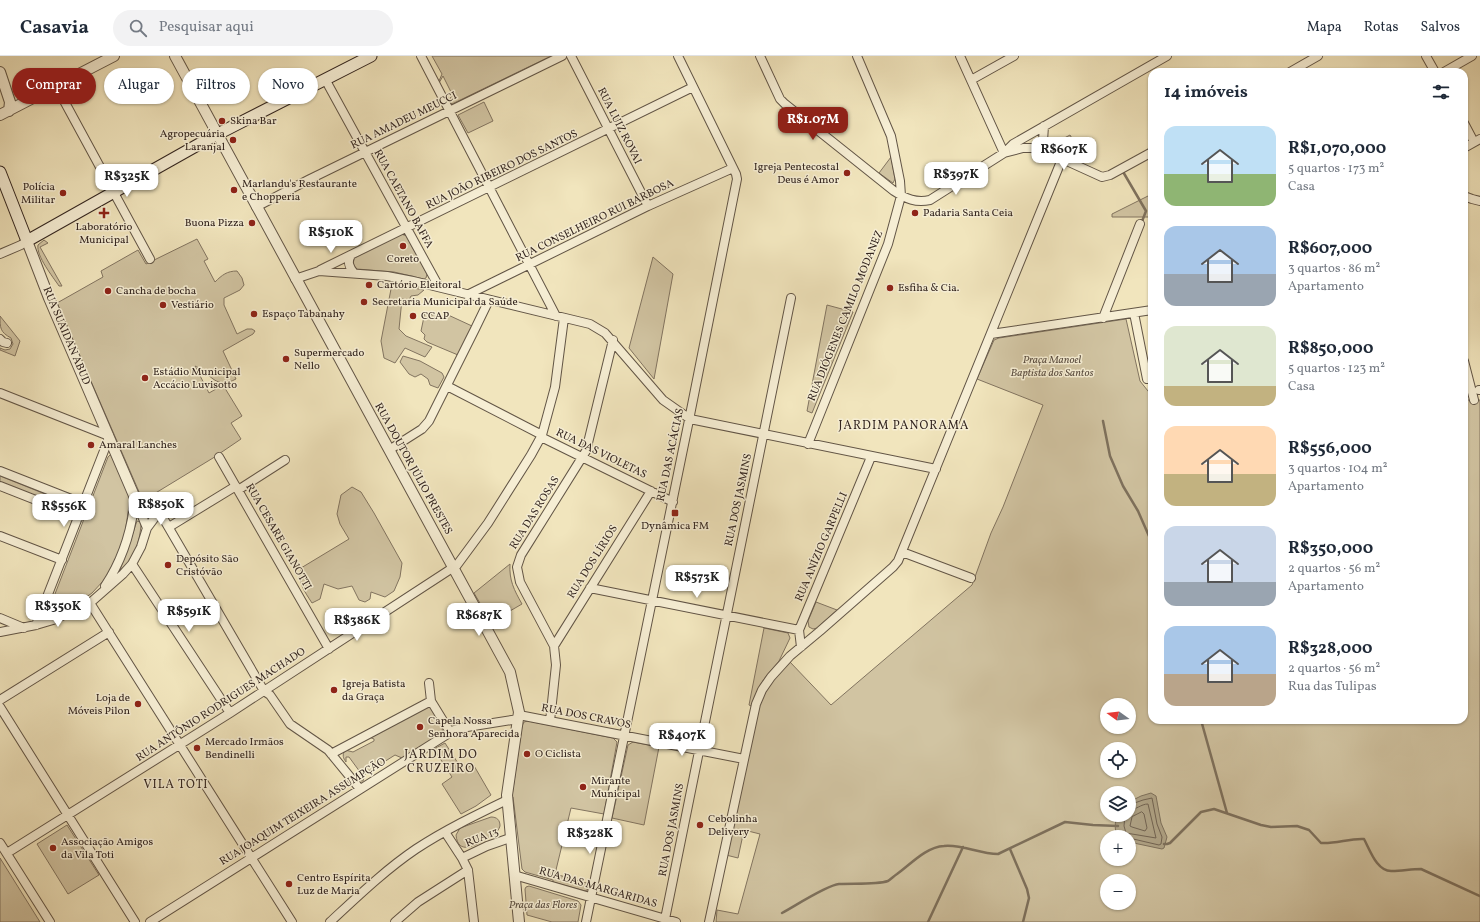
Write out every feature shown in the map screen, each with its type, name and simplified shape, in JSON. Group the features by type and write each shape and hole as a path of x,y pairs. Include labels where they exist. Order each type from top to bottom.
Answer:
{"main road":[{"path":"27,241 217,135 371,56"},
{"name":"RUA SUAIDAN ABUD","path":"0,172 27,241"}],"street":[{"path":"91,68 114,56"},
{"name":"RUA DOUTOR JÚLIO PRESTES","path":"175,56 295,280 507,665 512,680 518,717 507,791 518,922"},
{"path":"421,56 529,264 560,317"},
{"name":"RUA AMADEU MEUCCI","path":"256,207 310,179 562,56"},
{"name":"RUA LUIZ ROVAI","path":"571,56 648,206"},
{"path":"678,56 733,168"},
{"path":"760,56 782,102 901,196 910,200 918,201 930,200 1004,153 1014,144 1166,56"},
{"name":"RUA DIÓGENES CAMILO MODANEZ","path":"808,444 892,232 901,196 900,181 888,130 857,56"},
{"path":"960,56 1004,153"},
{"path":"971,80 1014,56"},
{"path":"1297,68 1318,56"},
{"path":"1426,56 1433,68"},
{"path":"1451,68 1472,56"},
{"path":"0,72 9,108"},
{"name":"RUA CAETANO BAFFA","path":"325,79 439,287"},
{"name":"RUA JOÃO RIBEIRO DOS SANTOS","path":"295,280 319,271 693,88"},
{"path":"66,104 150,259"},
{"path":"1044,126 1043,141 1047,152"},
{"path":"1468,128 1477,140 1468,146"},
{"path":"1004,153 1027,147 1034,148 1047,152 1095,174 1105,177 1148,154"},
{"path":"709,922 756,704 760,695 774,673 790,656 893,567 898,561 1062,159"},
{"name":"RUA DAS ACÁCIAS","path":"586,922 690,419 737,179 733,168"},
{"name":"RUA CONSELHEIRO RUI BARBOSA","path":"467,294 648,206 733,168"},
{"path":"1468,198 1480,200"},
{"path":"1102,318 1140,224"},
{"path":"0,254 27,241"},
{"name":"RUA SUAIDAN ABUD","path":"27,241 49,298 147,528"},
{"path":"351,255 349,266 354,273"},
{"path":"319,271 396,277 594,326 605,333 612,340 663,400 690,419 936,469"},
{"name":"RUA DOS JASMINS","path":"665,919 791,298"},
{"path":"389,450 426,425 447,386 489,300"},
{"path":"991,334 1148,311"},
{"path":"1134,313 1147,379"},
{"name":"RUA ANTÔNIO RODRIGUES MACHADO","path":"6,853 180,745 454,568 461,561 488,523 542,436 555,387 560,317"},
{"name":"RUA DAS ROSAS","path":"550,721 556,665 554,646 520,582 517,567 521,555 583,457 588,445 612,340"},
{"path":"1468,377 1474,400"},
{"name":"RUA DAS VIOLETAS","path":"447,386 673,502"},
{"path":"0,393 109,437 36,625"},
{"name":"RUA CESARE GIANOTTI","path":"219,457 329,649"},
{"name":"RUA ANÍZIO GARPELLI","path":"801,647 799,630 871,457"},
{"path":"169,527 285,460"},
{"path":"0,471 84,504"},
{"path":"0,486 78,517"},
{"name":"RUA DOS LÍRIOS","path":"554,646 651,491"},
{"path":"102,592 114,572 123,552 132,519 135,498"},
{"path":"140,511 154,501 264,691 270,695 290,724 331,754 360,789"},
{"path":"0,632 25,628 53,620 90,603 123,574 132,564 141,547 147,528 159,512"},
{"path":"0,536 62,560"},
{"path":"902,552 971,578"},
{"path":"132,564 230,713"},
{"path":"590,588 799,630"},
{"path":"90,603 292,922"},
{"path":"0,618 25,628"},
{"path":"0,700 109,632"},
{"path":"429,683 431,701 450,732"},
{"path":"331,754 431,701"},
{"path":"0,708 135,922"},
{"name":"RUA DOS CRAVOS","path":"518,717 550,721 744,759"},
{"name":"RUA JOAQUIM TEIXEIRA ASSUMPÇÃO","path":"150,922 450,732 461,728 518,717"},
{"path":"330,922 393,866 415,850 467,819 507,800"},
{"path":"445,832 468,870 474,922"},
{"name":"RUA 13","path":"462,858 487,846 510,838"},
{"path":"0,843 50,922"},
{"path":"395,922 418,902 468,870"},
{"name":"RUA DAS MARGARIDAS","path":"514,876 676,922"}],"green space":[{"path":"432,56 551,56 452,104 449,102 452,94 443,76 439,83 442,74"},
{"path":"484,102 493,121 468,133 458,115"},
{"path":"1070,135 1079,150 1070,155 1051,145"},
{"path":"891,157 895,179 893,183 879,173"},
{"path":"1148,196 1148,217 1112,217 1112,214"},
{"path":"401,234 407,236 427,274 426,278 424,279 394,272 357,269 353,266 354,258"},
{"name":"Estádio Municipal Accácio Luvisotto","path":"197,239 208,259 204,261 215,282 220,277 233,271 237,271 242,278 244,285 240,290 224,298 224,305 237,334 247,329 252,329 255,331 253,334 223,351 236,379 223,383 218,382 195,366 209,393 223,385 242,416 231,423 241,439 149,497 144,498 140,494 57,303 103,277 101,271 138,250 146,264"},
{"path":"44,240 48,243 40,247 62,286 59,286 38,250 38,245"},
{"path":"653,257 673,274 654,379 629,348"},
{"path":"398,285 424,290 418,295 411,296 409,300 402,299 399,329 406,336 432,347 425,357 405,348 395,363 384,358 381,341 391,289"},
{"path":"827,305 853,312 812,413 807,411"},
{"path":"425,312 442,319 446,314 472,326 458,355 427,342 424,339 425,335 421,331"},
{"path":"0,316 20,341 15,356 0,350 0,348 5,350 10,349 13,344 11,338 1,329"},
{"name":"Praça Manoel Baptista dos Santos","path":"1126,319 1140,381 1148,391 1148,724 1468,724 1468,400 1480,400 1480,922 716,922 717,910 738,914 760,834 744,830 738,858 726,855 759,706 769,685 790,662 831,705 972,585 991,533 1003,507 1043,405 977,379 994,340"},
{"path":"403,356 420,361 442,373 444,377 438,388 430,385 428,379 421,374 415,377 409,374 400,362"},
{"path":"110,455 112,455 130,498 125,534 114,565 104,580 92,593 75,605 50,615 48,612"},
{"path":"0,476 75,506 76,509 72,511 0,482"},
{"path":"352,487 361,492 402,563 400,577 394,591 385,597 371,592 370,599 365,602 359,600 352,586 338,589 324,584 320,599 312,603 304,591 301,582 301,568 349,539 340,524 337,514 341,495"},
{"path":"137,521 141,522 138,544 129,562 120,570"},
{"path":"510,564 510,575 513,585 522,604 491,622 474,593"},
{"path":"816,602 837,610 817,628 813,629 809,627 808,621"},
{"path":"764,628 788,633 790,638 779,661 760,685 751,706 749,705"},
{"path":"429,706 437,715 441,723 441,735 402,758 395,755 365,774 363,781 361,781 359,779 360,772 349,757 346,757 346,762 344,759 343,755 345,750 353,752 374,741 374,739 369,737"},
{"path":"528,721 613,738 617,742 604,814 571,808 555,874 590,884 585,891 553,882 553,880 525,872 522,869 512,796 522,726 524,722"},
{"path":"633,742 659,747 644,825 612,818 628,745"},
{"path":"445,743 463,771 473,764 491,795 476,806 461,814 442,784 452,777 434,749"},
{"path":"491,817 496,818 499,821 500,826 493,835 473,846 464,847 460,845 457,841 456,835 460,828"},
{"path":"67,825 99,875 68,894 37,844"},
{"path":"0,858 40,922 0,922"},
{"name":"Praça das Flores","path":"529,886 578,901 581,905 578,922 552,922 527,915 525,889"}],"water":[{"path":"1151,793 1156,796 1161,823 1167,837 1164,848 1162,849 1136,843 1136,830 1115,830 1115,822 1136,822 1136,798"}],"waterway":[{"path":"1122,170 1146,211 1141,224"},
{"path":"1103,421 1110,456 1123,486 1138,511 1148,534"},
{"path":"1202,724 1227,813"},
{"path":"1164,844 1170,843 1201,812 1214,809 1261,825 1271,827 1297,826 1309,830 1321,843 1364,839 1375,860 1382,868 1392,871 1421,869 1480,896"},
{"path":"782,913 834,885 888,881 919,857 937,847 957,846 991,854 998,854 1065,822 1118,826"},
{"path":"928,922 963,847"},
{"path":"1010,849 1027,889 1029,898 1023,922"}],"place":[{"name":"Skina Bar","path":"222,121"},
{"name":"Agropecuária Laranjal","path":"233,140"},
{"name":"Igreja Pentecostal Deus é Amor","path":"847,173"},
{"name":"Marlandu's Restaurante e Chopperia","path":"234,190"},
{"name":"Polícia Militar","path":"63,193"},
{"name":"Laboratório Municipal","path":"104,213"},
{"name":"Padaria Santa Ceia","path":"915,213"},
{"name":"Buona Pizza","path":"252,223"},
{"name":"Coreto","path":"403,246"},
{"name":"Cartório Eleitoral","path":"369,285"},
{"name":"Esfiha & Cia.","path":"890,288"},
{"name":"Cancha de bocha","path":"108,291"},
{"name":"Secretaria Municipal da Saúde","path":"364,302"},
{"name":"Vestiário","path":"163,305"},
{"name":"Espaço Tabanahy","path":"254,314"},
{"name":"CCAP","path":"413,316"},
{"name":"Supermercado Nello","path":"286,359"},
{"name":"Estádio Municipal Accácio Luvisotto","path":"145,378"},
{"name":"Amaral Lanches","path":"91,445"},
{"name":"Dynâmica FM","path":"675,513"},
{"name":"Depósito São Cristóvão","path":"168,565"},
{"name":"Igreja Batista da Graça","path":"334,690"},
{"name":"Loja de Móveis Pilon","path":"138,704"},
{"name":"Capela Nossa Senhora Aparecida","path":"420,727"},
{"name":"Mercado Irmãos Bendinelli","path":"197,748"},
{"name":"O Ciclista","path":"527,754"},
{"name":"Mirante Municipal","path":"583,787"},
{"name":"Cebolinha Delivery","path":"700,825"},
{"name":"Associação Amigos da Vila Toti","path":"53,848"},
{"name":"Centro Espírita Luz de Maria","path":"289,884"}],"district":[{"name":"JARDIM PANORAMA","path":"904,426"},
{"name":"JARDIM DO CRUZEIRO","path":"441,762"},
{"name":"VILA TOTI","path":"176,785"}]}
